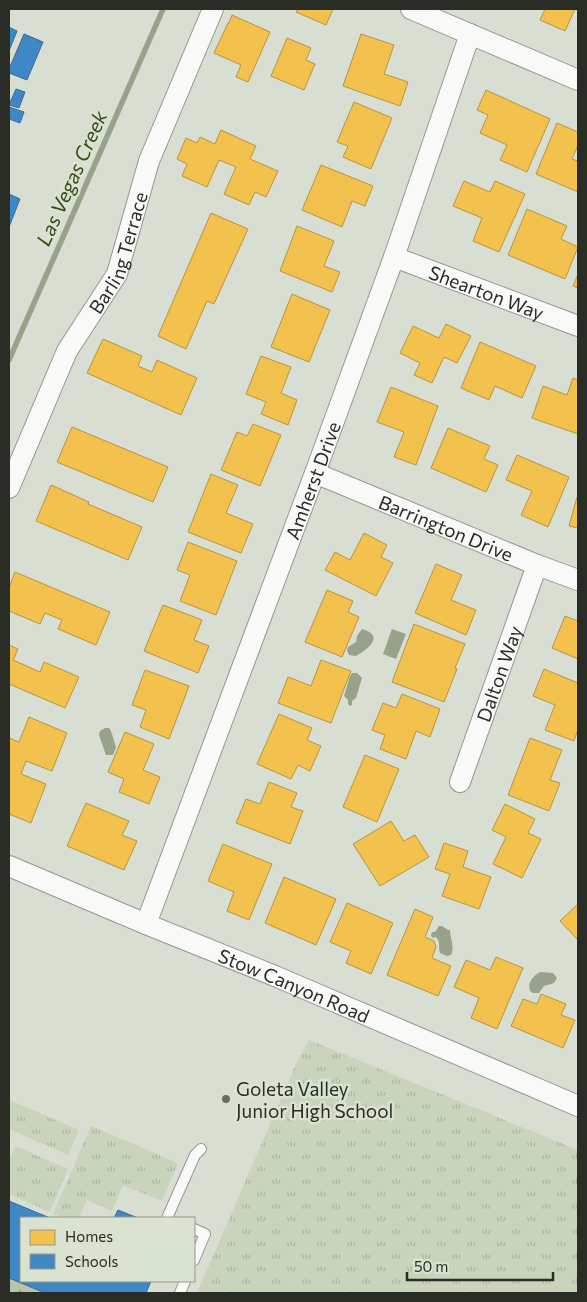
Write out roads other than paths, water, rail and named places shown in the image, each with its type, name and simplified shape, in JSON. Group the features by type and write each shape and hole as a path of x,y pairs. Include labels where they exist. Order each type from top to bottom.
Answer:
{"street":[{"name":"Barling Terrace","path":"9,488 67,351 117,274 149,161 213,9"},
{"path":"411,9 578,80"},
{"name":"Amherst Drive","path":"146,924 394,257 470,34"},
{"name":"Shearton Way","path":"394,257 578,326"},
{"name":"Barrington Drive","path":"315,473 578,580"},
{"name":"Dalton Way","path":"460,782 538,565"},
{"name":"Stow Canyon Road","path":"9,866 275,976 578,1106"}],"lane":[{"path":"167,1217 194,1155 201,1149"},
{"path":"195,1229 205,1234 195,1258"}],"waterway":[{"name":"Las Vegas Creek","path":"9,360 163,9"}],"place":[{"name":"Goleta Valley Junior High School","path":"226,1099"}]}
